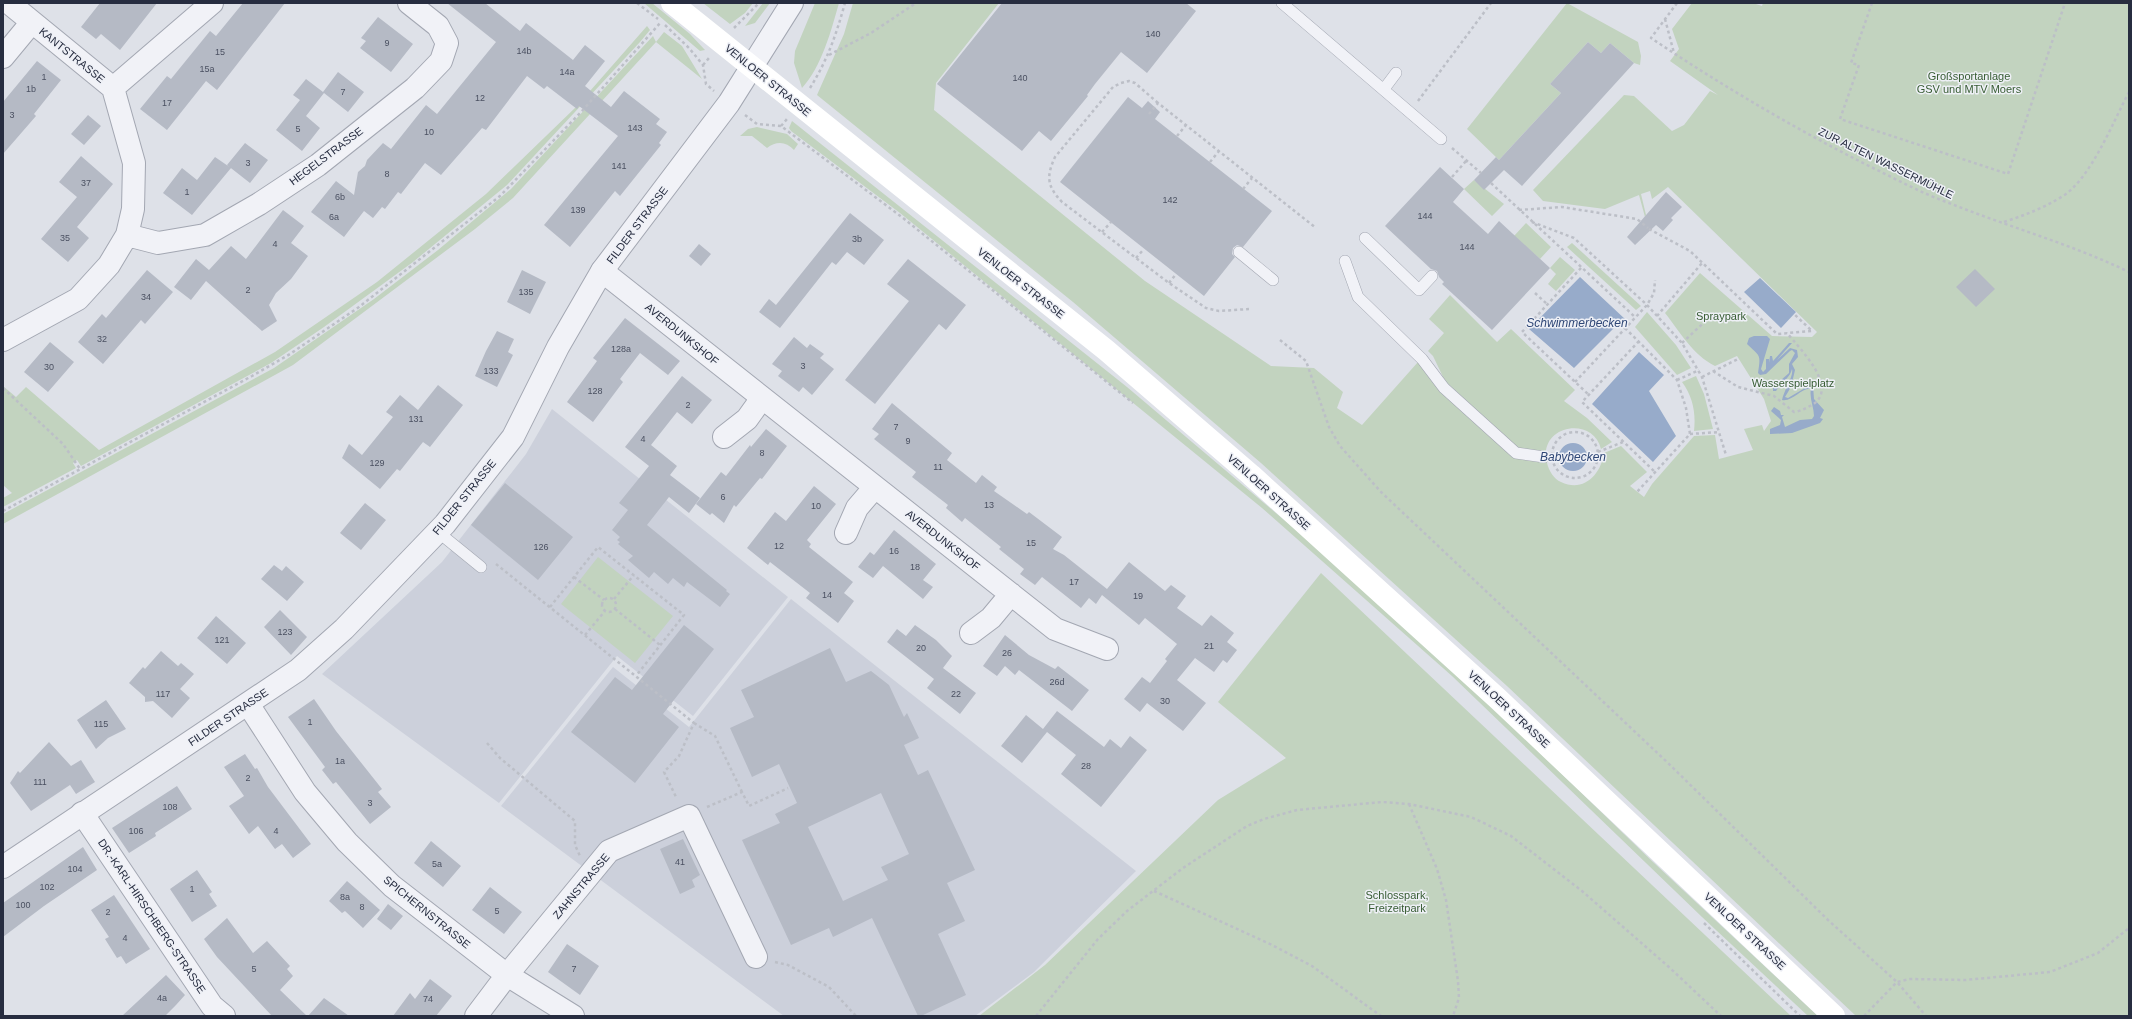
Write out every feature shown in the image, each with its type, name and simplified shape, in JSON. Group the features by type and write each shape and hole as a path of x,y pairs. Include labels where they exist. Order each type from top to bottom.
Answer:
{"main road":[{"name":"VENLOER STRASSE","path":"672,3 752,69 1106,350 1251,475 1497,698 1834,1016"}],"street":[{"name":"KANTSTRASSE","path":"3,340 78,299 109,265 128,235 133,209 134,163 113,88 9,3"},
{"path":"113,88 212,3"},
{"name":"HEGELSTRASSE","path":"128,235 158,243 204,235 259,204 318,165 415,88 441,61 447,43 438,26 409,3"},
{"name":"FILDER STRASSE","path":"3,867 298,670 338,634 438,532 513,437 558,347 602,271 730,103 792,3"},
{"path":"3,57 32,22"},
{"name":"AVERDUNKSHOF","path":"602,271 1055,629 1107,649"},
{"path":"724,437 747,419 762,398"},
{"path":"846,533 857,508 875,487"},
{"path":"971,633 991,618 1011,594"},
{"name":"SPICHERNSTRASSE","path":"248,704 305,792 348,842 392,886 507,975 573,1016"},
{"name":"DR.-KARL-HIRSCHBERG-STRASSE","path":"82,813 213,1013"},
{"path":"688,816 756,957"},
{"name":"ZAHNSTRASSE","path":"476,1016 507,975 610,851 688,816"}],"lane":[{"path":"1282,3 1441,139"},
{"path":"1384,89 1396,73"},
{"path":"1365,238 1419,290 1432,276"},
{"path":"1239,252 1273,280"},
{"path":"1345,261 1358,297 1412,349 1444,388 1516,453 1544,457"},
{"path":"438,532 481,566"}],"path":[{"path":"637,3 661,22 689,48 703,65 706,84 757,124 781,126 903,218 1138,406"},
{"path":"781,126 809,90 828,55 834,42 845,3"},
{"path":"828,55 872,33 916,3"},
{"path":"1410,111 1491,3"},
{"path":"1674,54 1665,19 1677,3"},
{"path":"1872,3 1851,62 1859,65 1840,119 2008,174 2064,3"},
{"name":"ZUR ALTEN WASSERMÜHLE","path":"1665,19 1651,38 1766,112 1825,144 1948,203 2054,240 2129,271"},
{"path":"3,511 252,376 290,354 359,307 500,196 582,111 661,22"},
{"path":"1249,309 1219,312 1206,308 1169,283 1062,202 1053,192 1049,184 1051,166 1055,157 1113,87 1129,81 1135,84 1316,228"},
{"path":"2003,222 2040,209 2064,196 2080,180 2101,146 2129,92"},
{"path":"1149,114 1158,103"},
{"path":"1177,136 1186,125"},
{"path":"1441,139 1480,173"},
{"path":"1210,162 1219,152"},
{"path":"1452,178 1466,160"},
{"path":"1243,189 1252,178"},
{"path":"1491,183 1635,317"},
{"path":"1519,210 1562,207 1637,219 1648,228 1690,251 1777,334 1812,331 1794,314"},
{"path":"1102,232 1111,222"},
{"path":"1532,222 1574,238 1647,305 1682,343 1702,377 1726,455"},
{"path":"1136,258 1144,249"},
{"path":"1656,316 1702,263"},
{"path":"1581,268 1522,332 1589,395"},
{"path":"1169,283 1176,274"},
{"path":"1575,382 1647,305 1654,293 1655,280"},
{"path":"1535,293 1547,304"},
{"path":"1682,343 1713,314 1719,320"},
{"path":"1625,328 1677,380 1686,408 1690,434"},
{"path":"1713,372 1738,387 1774,396 1794,412 1812,405 1818,401 1822,391 1816,370 1787,333"},
{"path":"1280,340 1306,361 1329,427 1340,446 1381,492 1668,763 1828,920 1897,982 1926,1016"},
{"path":"1639,341 1582,402 1654,472"},
{"path":"1702,377 1738,359"},
{"path":"1677,380 1699,370"},
{"path":"3,388 63,444 80,469"},
{"path":"1637,492 1690,434 1720,432"},
{"path":"1570,433 1585,435 1591,439 1598,452 1598,460 1590,473 1576,478 1568,478 1556,469 1552,454 1557,440 1570,433"},
{"path":"1598,452 1623,442"},
{"path":"550,607 598,546 684,615 636,676"},
{"path":"491,560 694,723 715,736 748,806 788,788"},
{"path":"614,599 634,575"},
{"path":"574,577 604,600"},
{"path":"605,611 602,605 604,600 608,597 614,599"},
{"path":"614,599 616,604 615,609"},
{"path":"615,609 660,645"},
{"path":"605,611 610,612 615,609"},
{"path":"585,635 605,611"},
{"path":"694,723 679,756 664,772 688,816 742,792"},
{"path":"488,743 500,758 575,821 576,846 590,875"},
{"path":"1036,1016 1098,939 1127,911 1209,850 1247,826 1264,819 1297,810 1382,802 1410,804 1471,817 1511,836 1582,891 1670,968 1721,1016"},
{"path":"1410,804 1436,869 1446,900 1458,981 1459,998 1453,1016"},
{"path":"1154,890 1272,945 1312,966 1381,1016"},
{"path":"1698,918 1800,1016"},
{"path":"1864,1016 1897,982 1910,979 1966,980 2050,972 2098,953 2129,928"},
{"path":"756,957 788,965 829,987 856,1016"}],"shaded area":[{"path":"552,409 788,597 693,716 617,656 499,803 322,674 442,562 526,454"},
{"path":"791,599 1136,871 1034,972 975,1016 784,1016 501,806 613,667 689,727"}],"green space":[{"path":"644,3 652,3 690,34 705,50 700,51"},
{"path":"703,3 753,3 745,13 730,24"},
{"path":"763,3 770,3 755,23 745,26"},
{"path":"815,3 839,3 825,48 815,69 802,88 794,63 795,51"},
{"path":"853,3 999,3 936,83 934,110 1145,281 1271,366 1314,368 1343,392 1337,408 1362,425 1418,362 1498,430 1445,381 1433,356 1428,351 1444,333 1429,319 1450,295 1497,342 1511,329 1575,390 1564,401 1587,418 1612,442 1601,449 1596,438 1588,432 1578,428 1567,429 1558,433 1550,440 1546,450 1547,463 1550,472 1554,477 1558,481 1569,485 1584,483 1590,480 1599,468 1604,453 1621,446 1647,472 1630,486 1644,497 1652,484 1694,436 1715,435 1719,459 1753,450 1744,429 1762,425 1764,431 1771,421 1764,399 1737,356 1715,366 1700,356 1693,349 1665,313 1700,273 1772,336 1812,337 1817,332 1668,187 1652,199 1650,191 1641,194 1646,215 1645,217 1639,195 1605,209 1543,201 1533,190 1624,95 1634,96 1672,131 1684,125 1710,91 1718,95 1670,61 1679,49 1672,29 1692,3 1753,3 1762,6 1763,3 2129,3 2129,1016 1856,1016 1507,686 1261,463 1073,302 817,95 844,34"},
{"path":"1567,3 1638,42 1641,56 1640,65 1634,63 1610,43 1601,53 1588,42 1550,84 1561,93 1499,160 1467,129"},
{"path":"647,26 650,30 640,42 507,185 413,262 324,327 271,363 81,466 77,460 73,463 76,468 3,507 3,498 12,493 3,485 3,386 16,397 26,387 99,450 275,352 377,282 486,194 576,107"},
{"path":"664,32 682,46 702,79 656,42"},
{"path":"653,36 656,42 513,198 475,229 293,365 3,524 3,514 274,368 374,299 438,250 511,189"},
{"path":"792,121 1127,387 1322,552 1449,665 1653,862 1818,1016 1808,1016 1702,917 1452,676 1262,508 900,213 791,131 789,128"},
{"path":"757,127 787,134 798,144 794,150 788,145 781,143 774,144 767,148 752,136 740,136 748,129"},
{"path":"1474,180 1504,204 1492,216 1464,189"},
{"path":"1526,223 1551,247 1540,259 1514,236"},
{"path":"1572,243 1641,306 1636,310 1567,247"},
{"path":"1560,257 1575,270 1556,291 1548,284 1556,274 1550,268"},
{"path":"1647,312 1676,345 1691,368 1677,375 1635,327"},
{"path":"1696,376 1704,394 1713,429 1694,431 1695,418 1693,405 1689,393 1682,382"},
{"path":"598,557 673,616 635,663 561,604"},
{"name":"Schlosspark, Freizeitpark","path":"1321,573 1791,1016 979,1016 1045,965 1218,800 1286,758 1218,702"}],"water":[{"name":"Schwimmerbecken","path":"1580,277 1626,320 1619,327 1617,325 1574,368 1529,329"},
{"path":"1760,278 1796,312 1781,328 1744,292"},
{"path":"1754,336 1767,336 1770,339 1761,369 1763,372 1766,369 1766,359 1769,359 1769,363 1770,356 1772,356 1773,361 1789,343 1792,343 1777,360 1790,348 1797,350 1798,357 1792,364 1795,370 1791,387 1785,397 1788,398 1805,388 1813,386 1814,399 1824,410 1820,418 1823,419 1820,423 1792,433 1770,434 1770,429 1780,425 1781,420 1771,411 1774,407 1780,411 1781,415 1784,415 1782,417 1785,427 1800,420 1812,419 1814,416 1811,389 1804,390 1790,399 1782,400 1792,375 1792,369 1776,391 1773,391 1773,387 1789,373 1789,364 1795,353 1792,350 1790,351 1766,374 1760,375 1758,373 1759,358 1747,344 1749,338"},
{"path":"1639,352 1664,375 1649,391 1676,436 1653,462 1592,404"},
{"name":"Babybecken","path":"1573,443 1579,444 1583,447 1586,451 1586,463 1583,467 1579,470 1573,471 1567,470 1563,467 1560,463 1559,457 1560,451 1563,447 1567,444"}],"building":[{"path":"100,3 157,3 120,50 101,34 96,39 81,27"},
{"path":"243,3 285,3 217,90 206,81 167,130 140,109 167,76 171,79 210,31 216,36"},
{"path":"447,3 485,3 520,31 526,23 573,60 585,45 605,61 585,86 611,107 624,91 660,119 656,124 667,132 659,143 661,145 620,196 615,191 570,247 544,225 618,136 579,106 577,109 547,86 544,89 527,76 486,130 482,128 441,175 425,163 401,194 398,192 385,209 382,207 373,218 364,211 344,237 311,212 336,181 354,195 358,172 365,166 367,160 383,143 391,149 426,105 437,114 496,42"},
{"path":"1002,3 1186,3 1196,11 1147,73 1121,52 1095,84 1087,95 1088,96 1051,141 1039,131 1022,151 937,84"},
{"path":"378,17 413,44 391,72 360,48 366,41 361,38"},
{"path":"1588,42 1601,53 1610,43 1634,63 1522,186 1504,170 1484,190 1474,180 1496,157 1499,160 1561,93 1550,84"},
{"path":"37,61 61,80 34,114 36,116 3,154 3,102"},
{"path":"338,72 364,92 348,112 324,93 306,116 320,128 302,151 276,130 300,100 293,95 306,79 323,92"},
{"path":"1128,97 1142,108 1148,101 1160,112 1155,119 1272,211 1243,247 1237,245 1233,248 1232,254 1235,257 1204,296 1060,182"},
{"path":"88,115 101,126 84,145 71,134"},
{"path":"245,143 268,160 250,183 227,165"},
{"path":"81,156 113,184 77,227 89,238 68,262 41,239 77,197 59,182"},
{"path":"215,157 231,168 192,215 163,193 182,168 197,180"},
{"path":"1440,167 1464,189 1453,202 1488,234 1499,221 1550,268 1492,330 1442,284 1444,282 1439,277 1437,271 1431,269 1385,226"},
{"path":"1666,192 1682,207 1671,218 1673,220 1663,231 1656,225 1635,245 1627,237"},
{"path":"283,210 304,226 291,243 308,256 291,279 276,293 269,305 277,321 262,331 206,281 191,300 174,287 196,259 209,270 231,246 246,259"},
{"path":"850,213 884,240 864,265 847,252 836,265 832,262 780,328 759,312 769,299 776,305"},
{"path":"699,244 711,254 701,266 689,256"},
{"path":"908,259 966,305 946,330 939,324 875,404 845,380 909,301 887,284"},
{"path":"1975,269 1995,289 1976,307 1956,287"},
{"path":"147,270 173,292 145,324 141,320 103,364 78,342 102,314 106,318"},
{"path":"522,270 546,282 530,314 507,302"},
{"path":"625,318 680,361 668,375 640,353 620,379 623,382 593,422 567,402 597,361 593,358"},
{"path":"497,331 514,339 508,352 513,355 497,387 475,376"},
{"path":"794,337 807,348 810,344 824,354 820,358 834,369 812,395 803,387 799,392 778,376 782,371 772,364"},
{"path":"50,342 74,362 48,392 24,372"},
{"path":"682,376 712,400 692,424 677,412 651,445 677,466 670,475 700,498 689,513 669,497 647,525 727,590 726,591 730,594 720,607 687,582 684,587 673,578 668,584 654,572 649,578 628,560 633,556 618,544 620,542 617,540 620,537 612,530 628,510 619,503 649,466 625,447"},
{"path":"438,385 463,405 430,447 423,442 400,471 397,469 380,489 342,458 349,444 362,455 393,417 386,412 400,395 418,410"},
{"path":"892,403 952,453 947,460 976,483 982,475 997,487 994,491 1027,514 1029,512 1062,537 1053,549 1064,555 1107,589 1129,562 1165,591 1171,585 1186,596 1177,608 1202,626 1211,615 1234,633 1227,642 1237,650 1227,663 1223,660 1214,672 1195,658 1177,680 1206,703 1183,731 1147,703 1140,712 1124,699 1142,677 1150,683 1167,661 1165,659 1177,644 1145,618 1139,625 1102,595 1096,604 1089,598 1081,608 1042,577 1035,585 1020,574 1024,569 999,549 1001,547 965,518 962,522 946,508 948,505 912,477 916,472 874,439 879,434 872,429"},
{"path":"766,429 787,446 762,479 760,478 736,507 734,505 724,523 712,513 710,515 696,504 721,472 726,476 750,445 751,447"},
{"path":"505,483 573,537 538,580 471,525"},
{"path":"814,486 836,504 807,540 811,544 809,547 853,582 844,593 854,601 838,623 806,598 810,593 770,562 768,565 747,548 775,512 786,521"},
{"path":"365,503 386,520 361,550 340,533"},
{"path":"894,530 936,564 923,580 933,587 923,599 883,566 873,578 858,567 870,552 874,555"},
{"path":"274,565 282,571 286,566 304,582 287,601 261,579"},
{"path":"280,610 307,637 291,655 264,627"},
{"path":"216,616 246,643 227,664 197,638"},
{"path":"684,625 714,649 663,714 679,727 635,783 571,732 615,677 632,690"},
{"path":"915,625 936,640 952,656 943,668 976,693 960,714 927,688 934,679 887,642 897,629 906,636"},
{"path":"1005,635 1029,655 1055,669 1058,666 1089,690 1072,711 1019,670 1015,675 1005,666 997,676 983,666"},
{"path":"830,648 846,682 871,671 889,685 904,717 907,713 919,738 904,745 918,775 928,770 975,870 947,883 965,921 938,934 966,995 921,1016 918,1016 872,918 833,937 829,928 791,945 742,840 780,823 775,814 797,803 779,764 752,777 730,728 754,717 741,690","holes":["881,793 909,854 881,867 888,880 843,901 808,827"]},
{"path":"161,651 178,666 181,663 194,674 180,689 190,698 172,718 153,701 145,702 145,697 129,683 143,667 145,669"},
{"path":"314,699 336,731 382,789 378,792 391,807 370,824 336,782 333,784 322,770 325,767 288,717"},
{"path":"106,700 126,729 108,738 96,749 77,720"},
{"path":"1057,711 1104,747 1110,739 1121,748 1130,736 1147,750 1101,807 1061,774 1076,755 1047,732 1022,763 1001,746 1026,715 1043,729"},
{"path":"49,742 71,766 81,760 95,782 76,794 70,785 31,811 10,783 18,771 20,773"},
{"path":"245,754 255,769 257,768 268,787 311,844 293,858 282,844 275,849 258,826 249,834 229,806 244,796 224,767"},
{"path":"177,786 192,809 155,833 156,836 129,853 112,828"},
{"path":"683,839 700,875 692,880 695,887 680,894 660,849"},
{"path":"431,841 461,866 443,887 414,863"},
{"path":"83,847 97,870 44,906 3,937 3,903"},
{"path":"197,870 212,892 209,894 217,906 192,922 170,889"},
{"path":"347,881 380,910 363,928 345,911 342,913 329,901"},
{"path":"490,887 522,912 504,934 472,910"},
{"path":"114,895 150,949 126,964 121,956 117,958 105,939 109,937 91,910"},
{"path":"388,904 403,916 391,930 377,919"},
{"path":"227,918 253,953 267,941 290,966 287,969 293,976 280,990 307,1016 272,1016 217,957 204,939"},
{"path":"567,944 599,966 580,995 548,972"},
{"path":"166,975 185,995 165,1016 122,1016"},
{"path":"430,979 452,996 436,1016 393,1016 410,993 415,999"},
{"path":"324,998 349,1016 308,1016"}],"park label":[{"name":"Großsportanlage GSV und MTV Moers","path":"1969,82"},
{"name":"Spraypark","path":"1721,316"},
{"name":"Wasserspielplatz","path":"1793,383"}]}
